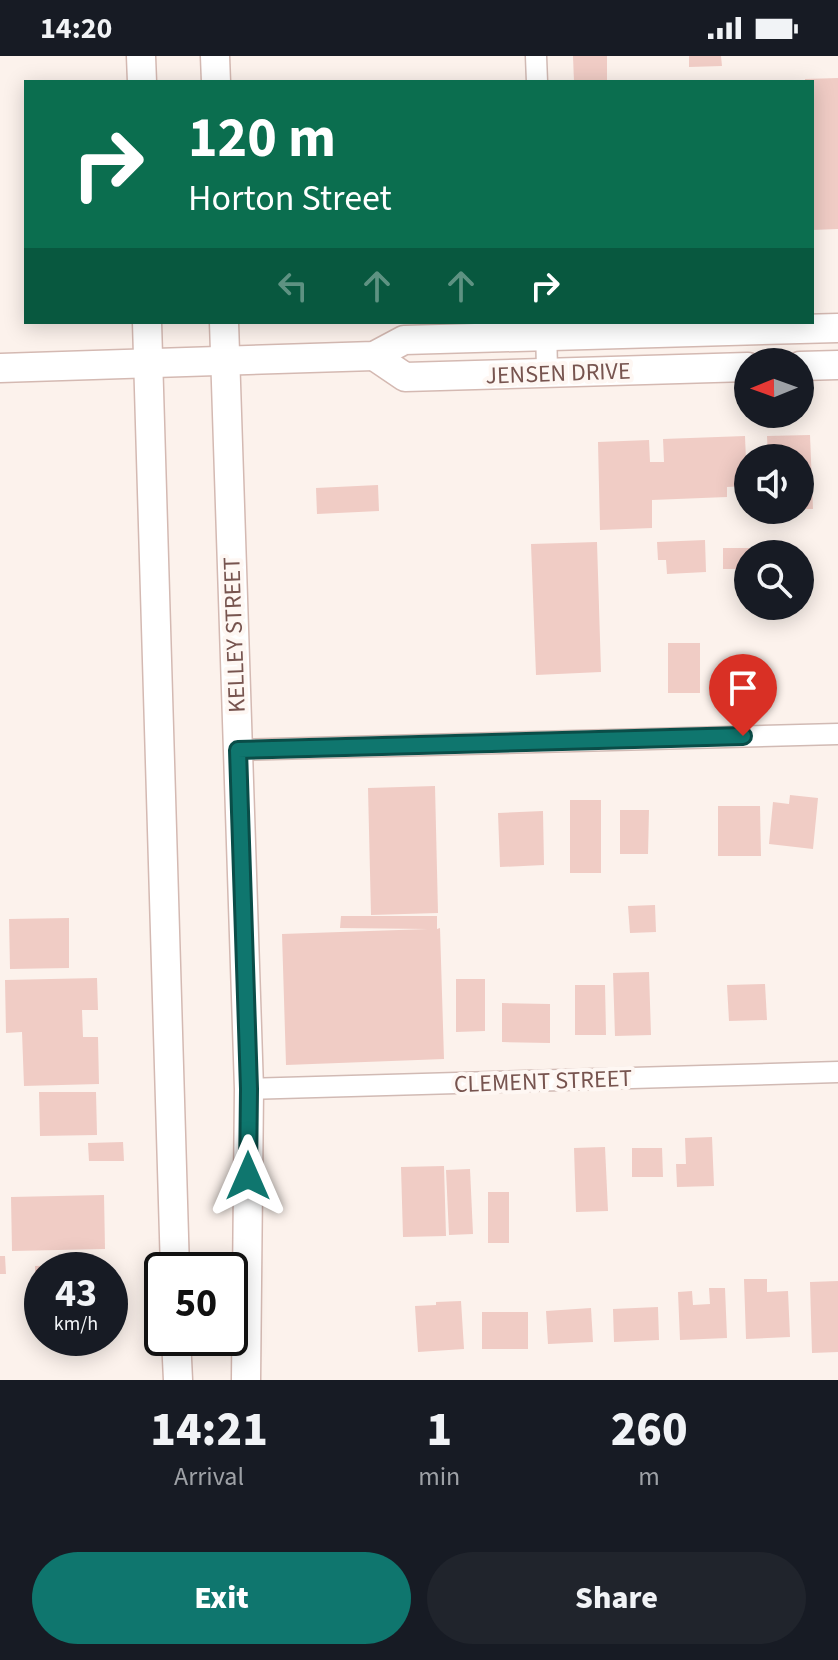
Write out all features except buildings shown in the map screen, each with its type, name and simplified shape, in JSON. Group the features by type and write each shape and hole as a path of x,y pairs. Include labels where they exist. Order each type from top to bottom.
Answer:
{"main road":[{"path":"141,56 142,80"},
{"path":"215,56 216,80"},
{"path":"147,324 174,1252"},
{"name":"KELLEY STREET","path":"224,324 249,1089 246,1380"},
{"name":"JENSEN DRIVE","path":"0,368 374,356 404,340 546,329 838,328"},
{"name":"JENSEN DRIVE","path":"374,356 405,377 734,367"},
{"path":"814,366 838,365"},
{"path":"177,1356 178,1380"}],"street":[{"path":"536,56 537,80"},
{"path":"546,329 547,373"},
{"path":"238,750 838,734"},
{"name":"CLEMENT STREET","path":"249,1089 838,1072"}],"route":[{"path":"248,1176 249,1089 238,750 743,736"}]}
